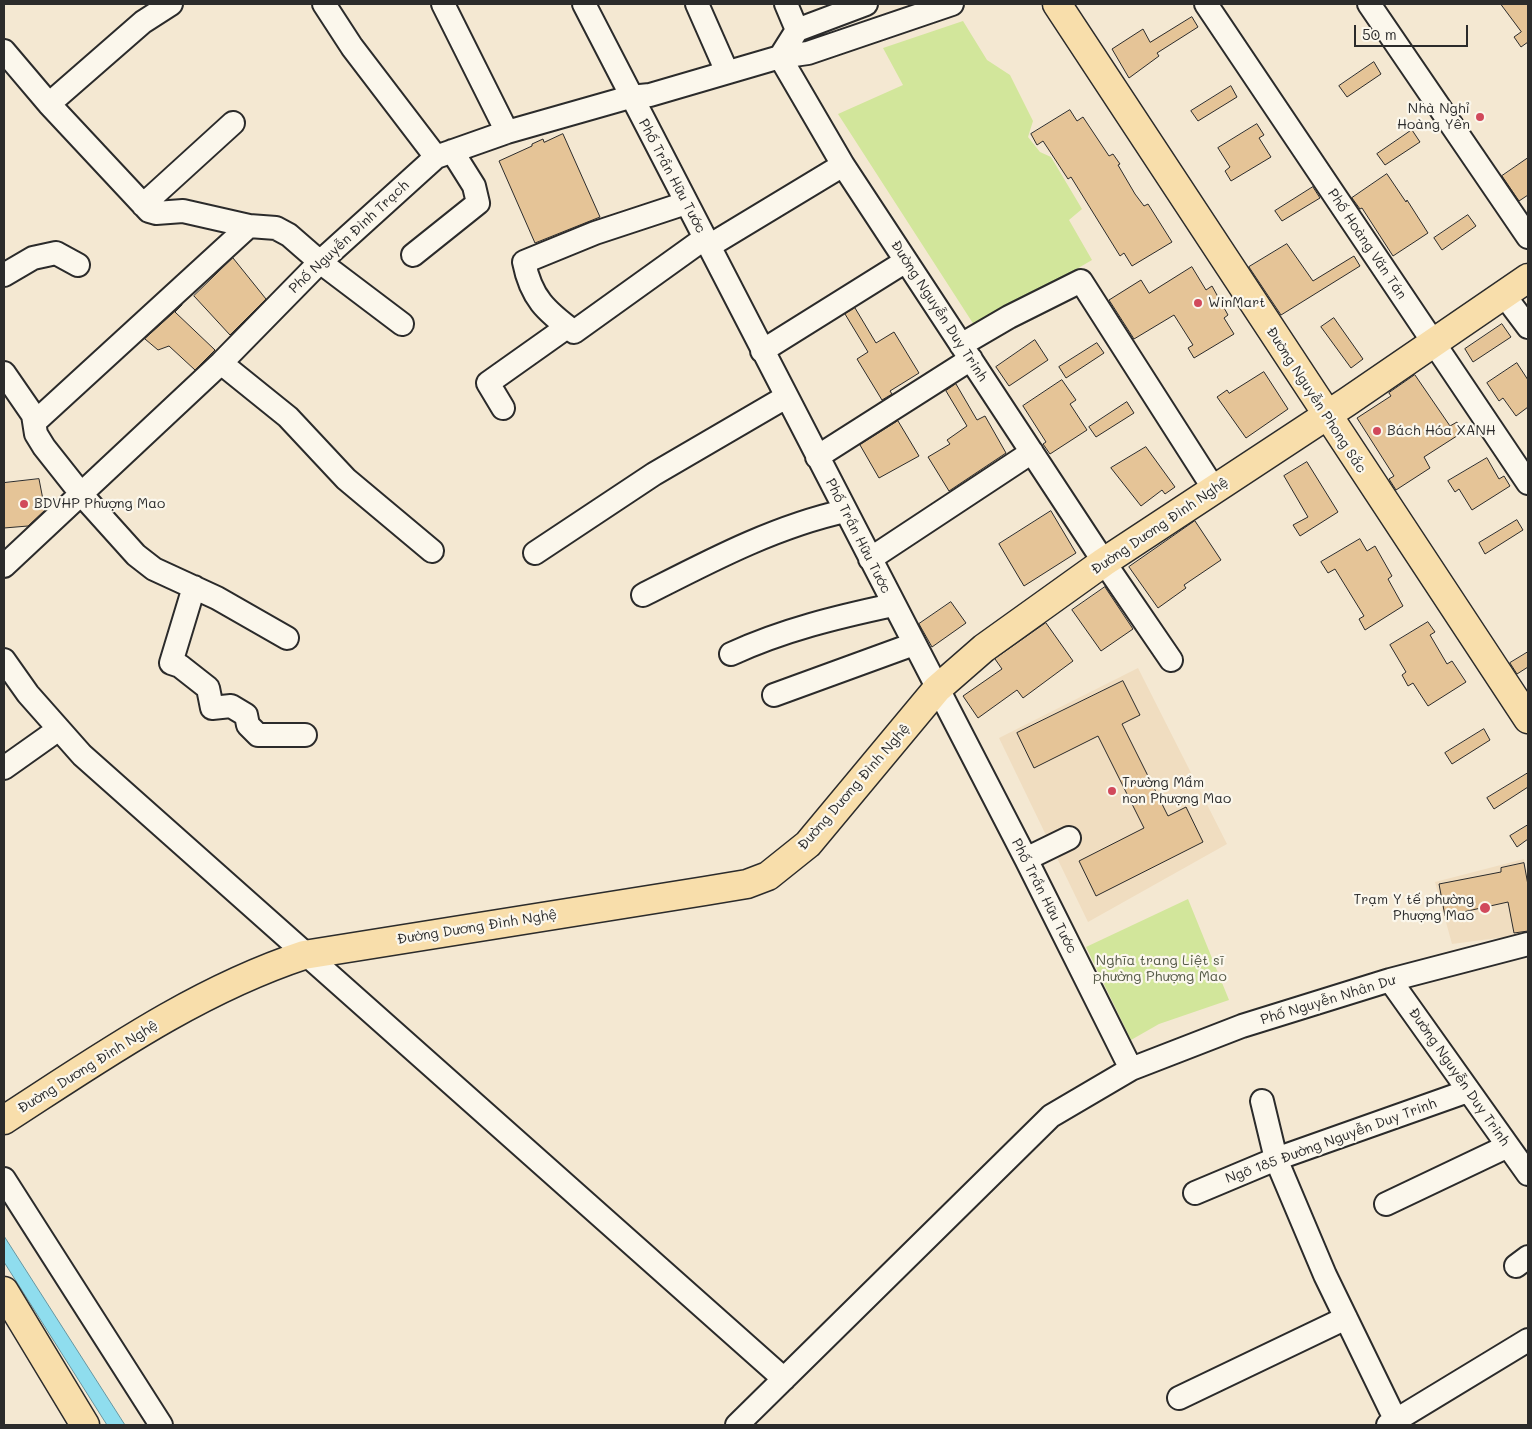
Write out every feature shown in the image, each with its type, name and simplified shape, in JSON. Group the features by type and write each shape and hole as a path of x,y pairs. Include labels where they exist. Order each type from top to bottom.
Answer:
{"main road":[{"name":"Đường Nguyễn Phong Sắc","path":"1057,4 1528,719"},
{"name":"Đường Dương Đình Nghệ","path":"4,1120 118,1047 207,995 273,965 304,954 747,884 768,876 808,844 937,689 984,648 1104,562 1434,343 1528,278"},
{"path":"4,1291 85,1425"}],"street":[{"path":"49,104 143,22 171,4"},
{"path":"324,4 352,48 474,186 478,203 413,255"},
{"path":"443,4 507,132"},
{"name":"Phố Trần Hữu Tước","path":"584,4 630,97 1026,858 1131,1069"},
{"path":"696,4 727,72"},
{"path":"786,4 797,30"},
{"path":"780,57 797,30 866,4"},
{"name":"Phố Nguyễn Đình Trạch","path":"4,566 222,362 320,262 444,154 507,132 630,97 650,95 780,57 808,53 952,4"},
{"name":"Phố Hoàng Văn Tán","path":"1206,4 1528,483"},
{"path":"1369,4 1528,237"},
{"name":"Đường Nguyễn Duy Trinh","path":"780,57 843,165 1104,562 1171,660"},
{"path":"5,60 152,213 183,211 249,226 276,228 289,235 320,262 402,324"},
{"path":"143,205 233,123"},
{"path":"686,203 595,233 524,262 528,283 542,306 574,332 707,242 843,165"},
{"path":"35,422 249,226"},
{"path":"4,275 33,258 56,253 78,265"},
{"path":"762,351 906,261"},
{"path":"817,457 966,352 1009,317 1081,281 1214,489"},
{"path":"1504,295 1528,327"},
{"path":"503,408 488,383 567,327"},
{"path":"222,362 288,417 346,479 432,551"},
{"path":"4,373 35,422 36,434 44,447 82,495 136,556 154,569 194,586 287,638"},
{"path":"535,552 654,474 786,397"},
{"path":"870,559 1032,452"},
{"path":"643,595 722,555 774,532 818,517 845,511"},
{"path":"194,586 171,663 180,666 208,688 212,708 231,706 246,714 248,725 258,735 305,735"},
{"path":"731,654 768,637 837,617 893,605"},
{"path":"774,694 914,644"},
{"path":"4,660 28,694 82,755 784,1379"},
{"path":"4,768 59,729"},
{"path":"1026,858 1069,838"},
{"name":"Phố Nguyễn Nhân Dư","path":"737,1425 1051,1116 1131,1069 1242,1026 1390,980 1528,944"},
{"name":"Đường Nguyễn Duy Trinh","path":"1390,980 1528,1174"},
{"name":"Ngõ 185 Đường Nguyễn Duy Trinh","path":"1195,1193 1276,1159 1468,1092"},
{"path":"1262,1102 1276,1159 1394,1424 1528,1340"},
{"path":"1386,1204 1508,1146"},
{"path":"4,1179 161,1425"},
{"path":"1179,1398 1346,1318"}],"shaded area":[{"name":"Trường Mầm non Phượng Mao","path":"1138,668 1227,844 1088,922 999,738"},
{"name":"Trạm Y tế phường Phượng Mao","path":"1524,859 1528,879 1528,934 1452,944 1435,882"}],"green space":[{"path":"963,21 987,60 1010,75 1033,121 1028,137 1040,152 1051,157 1082,209 1069,220 1092,260 976,328 838,114 903,85 883,48"},
{"name":"Nghĩa trang Liệt sĩ phường Phượng Mao","path":"1188,899 1229,1000 1159,1024 1131,1040 1086,947"}],"water":[{"path":"4,1236 125,1425 107,1425 4,1262"}],"building":[{"path":"1501,4 1528,4 1528,42 1521,47 1514,37 1521,32"},
{"path":"1192,17 1198,27 1157,53 1159,56 1129,78 1112,49 1143,29 1150,42"},
{"path":"1374,62 1381,74 1347,97 1339,86"},
{"path":"1231,86 1237,97 1198,121 1191,111"},
{"path":"1070,110 1077,121 1083,117 1109,156 1113,154 1135,194 1144,206 1148,204 1172,242 1132,266 1124,253 1120,256 1071,177 1068,179 1043,141 1037,145 1031,134"},
{"path":"1257,124 1264,135 1259,138 1271,157 1231,181 1225,171 1230,167 1218,148"},
{"path":"1412,130 1420,142 1385,165 1377,154"},
{"path":"563,134 600,217 535,243 499,161 543,139 544,142"},
{"path":"1528,158 1528,195 1519,201 1502,176"},
{"path":"1387,174 1406,202 1407,200 1428,233 1393,256 1362,208 1360,209 1352,198"},
{"path":"1313,187 1320,198 1282,221 1275,211"},
{"path":"1468,215 1476,226 1442,250 1434,238"},
{"path":"1287,244 1313,281 1354,256 1360,266 1281,315 1249,267"},
{"path":"233,258 266,299 230,335 194,296"},
{"path":"1192,267 1206,290 1212,286 1228,315 1224,318 1234,334 1194,358 1188,348 1193,345 1174,315 1134,339 1109,300 1141,280 1149,293"},
{"path":"182,305 175,312 215,350 195,370 169,346 158,350 145,339"},
{"path":"855,308 876,343 894,332 919,373 890,391 892,394 882,400 857,359 868,352 845,314"},
{"path":"1334,318 1363,359 1351,368 1321,327"},
{"path":"1502,324 1511,337 1473,362 1465,349"},
{"path":"1035,340 1048,360 1009,386 996,367"},
{"path":"1097,343 1104,353 1066,378 1059,367"},
{"path":"1517,363 1528,380 1528,407 1516,416 1503,398 1499,401 1487,383"},
{"path":"1264,372 1288,409 1246,438 1217,397 1227,390 1229,393"},
{"path":"1415,375 1450,426 1457,422 1463,432 1424,457 1430,468 1396,490 1389,479 1394,476 1357,418 1391,396 1389,393"},
{"path":"1062,380 1076,400 1070,404 1087,430 1050,454 1043,444 1046,442 1023,406"},
{"path":"956,384 977,420 985,416 1006,453 949,491 928,457 950,444 947,440 967,426 946,391"},
{"path":"1127,402 1134,413 1096,437 1089,427"},
{"path":"898,421 919,456 879,478 860,445"},
{"path":"1146,447 1175,487 1165,494 1162,490 1141,506 1111,468"},
{"path":"1487,458 1499,479 1504,476 1510,486 1472,510 1459,489 1455,492 1448,481"},
{"path":"1307,462 1338,512 1300,536 1293,525 1308,517 1284,476"},
{"name":"BDVHP Phượng Mao","path":"39,479 45,510 28,526 4,528 4,483"},
{"path":"1051,511 1076,553 1024,586 999,544"},
{"path":"1517,520 1523,530 1485,554 1479,543"},
{"path":"1195,521 1221,560 1184,585 1186,588 1158,608 1129,567"},
{"path":"1360,539 1367,551 1375,546 1392,576 1388,579 1403,606 1365,630 1359,619 1364,616 1335,569 1328,573 1321,562"},
{"path":"1105,587 1133,629 1101,651 1072,610"},
{"path":"951,602 966,623 932,647 919,624"},
{"path":"1428,622 1435,632 1430,635 1447,664 1452,661 1466,682 1428,706 1413,683 1408,686 1402,675 1406,672 1390,645"},
{"path":"1046,623 1073,661 1023,698 1017,690 978,718 963,696 1002,669 995,659"},
{"path":"1528,652 1528,667 1517,674 1510,663"},
{"path":"1123,681 1140,715 1122,724 1168,816 1186,807 1203,842 1096,896 1079,861 1144,828 1098,736 1034,768 1017,733"},
{"path":"1484,729 1490,740 1452,764 1445,753"},
{"path":"1528,773 1528,787 1494,809 1487,798"},
{"path":"1528,825 1528,839 1517,847 1510,836"},
{"path":"1524,863 1528,885 1528,931 1514,933 1508,902 1445,916 1439,884 1501,872 1501,868"}],"place":[{"name":"Nhà Nghỉ Hoàng Yên","path":"1480,117"},
{"name":"WinMart","path":"1198,303"},
{"name":"Bách Hóa XANH","path":"1377,431"},
{"name":"BDVHP Phượng Mao","path":"24,504"},
{"name":"Trường Mầm non Phượng Mao","path":"1112,791"},
{"name":"Trạm Y tế phường Phượng Mao","path":"1485,908"}]}
